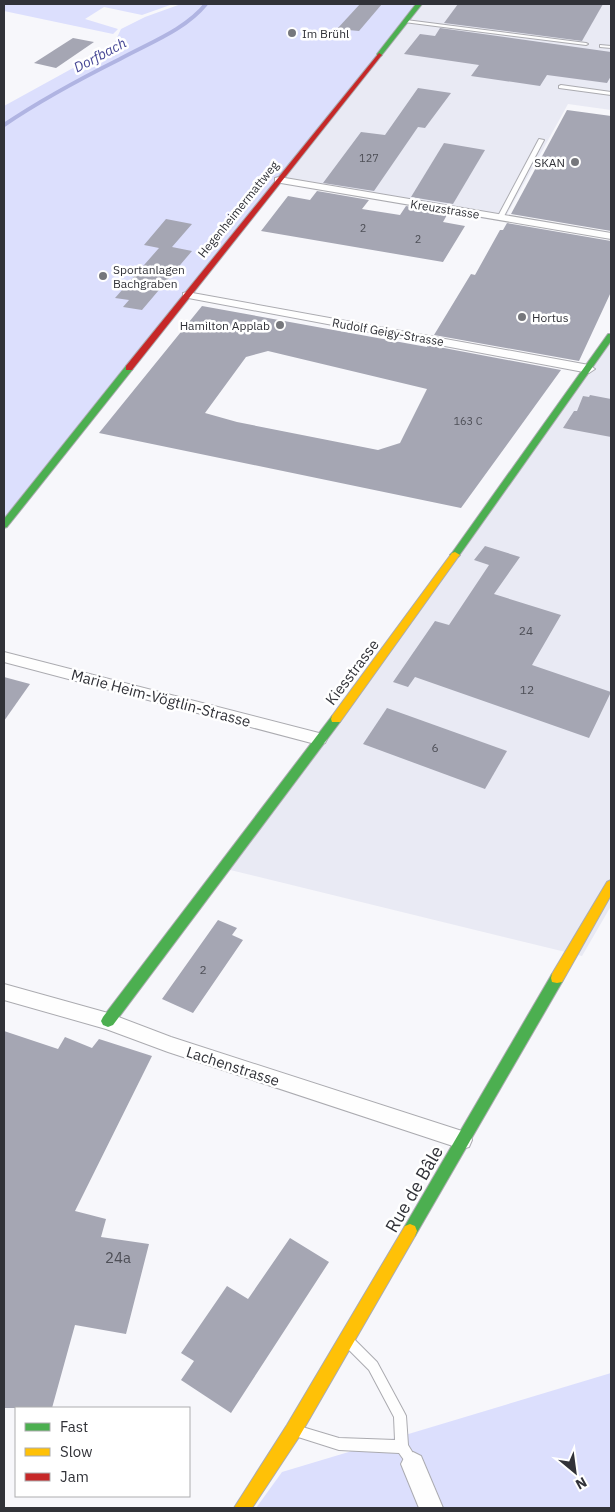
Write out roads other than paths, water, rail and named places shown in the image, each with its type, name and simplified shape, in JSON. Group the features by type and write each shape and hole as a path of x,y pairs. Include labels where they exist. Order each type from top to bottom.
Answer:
{"street":[{"name":"Hegenheimermattweg","path":"4,525 419,4"},
{"name":"Kreuzstrasse","path":"278,180 611,236"},
{"name":"Rudolf Geigy-Strasse","path":"187,295 589,369"},
{"name":"Kiesstrasse","path":"108,1021 424,601 611,336"},
{"name":"Marie Heim-Vögtlin-Strasse","path":"4,657 319,739"},
{"name":"Rue de Bâle","path":"242,1508 293,1430 347,1340 611,885"},
{"name":"Lachenstrasse","path":"4,992 108,1021 168,1044 462,1140"},
{"path":"408,1455 431,1508"}],"lane":[{"path":"406,21 586,44"},
{"path":"602,46 611,47"},
{"path":"561,87 611,94"},
{"path":"500,218 541,140"},
{"path":"293,1430 339,1444 408,1455 400,1416 373,1366 347,1340"}],"waterway":[{"name":"Dorfbach","path":"4,125 61,90 177,29 206,4"}],"place":[{"name":"Im Brühl","path":"292,33"},
{"name":"SKAN","path":"575,162"},
{"name":"Sportanlagen Bachgraben","path":"103,276"},
{"name":"Hortus","path":"522,317"},
{"name":"Hamilton Applab","path":"280,325"}]}
